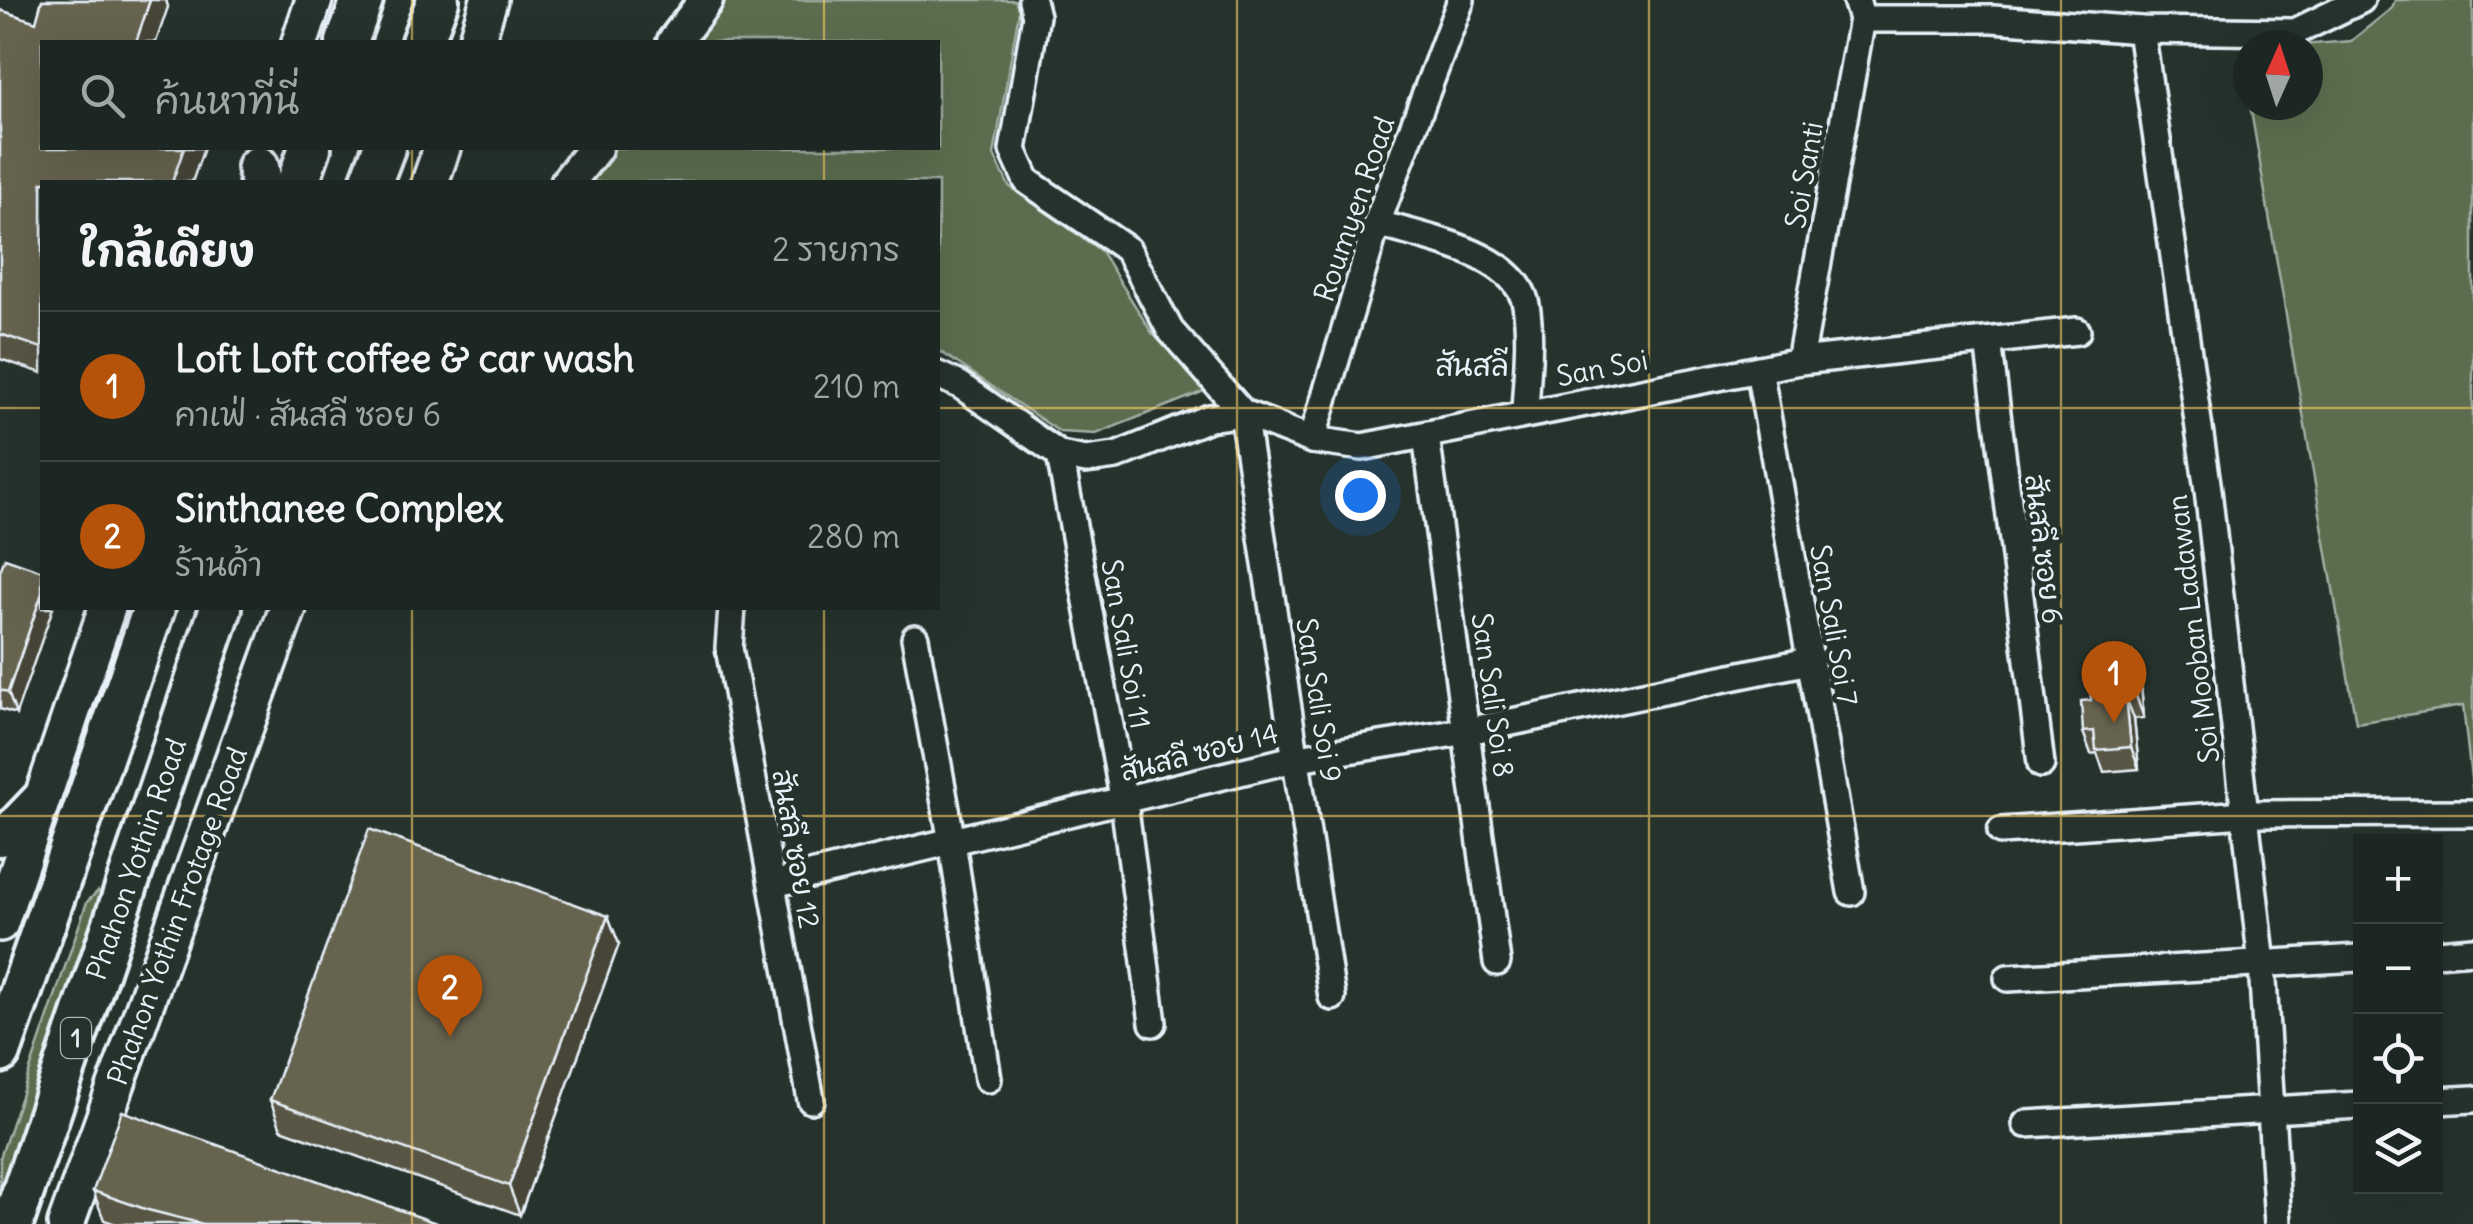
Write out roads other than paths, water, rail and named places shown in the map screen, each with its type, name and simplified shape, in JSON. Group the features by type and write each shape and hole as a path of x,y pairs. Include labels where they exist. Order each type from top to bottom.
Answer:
{"main road":[{"path":"301,40 314,0"},
{"path":"348,40 362,0"},
{"path":"423,40 438,0"},
{"path":"477,40 490,0"},
{"path":"299,180 309,150"},
{"path":"372,180 383,150"},
{"path":"431,180 441,150"},
{"path":"0,922 106,610"},
{"path":"0,1052 153,610"},
{"name":"Phahon Yothin Road","path":"12,1224 220,610"},
{"name":"Phahon Yothin Frotage Road","path":"66,1224 287,610"},
{"path":"78,831 140,851"}],"street":[{"path":"676,40 706,0"},
{"name":"Roumyen Road","path":"1312,440 1377,224 1461,0"},
{"path":"1859,9 2140,30 2295,32 2362,0"},
{"path":"1034,8 1013,150 1028,181 1128,250 1170,330 1244,413"},
{"name":"Soi Santi","path":"1800,361 1859,9"},
{"name":"Soi Mooban Ladawan","path":"2140,30 2208,490 2262,964 2278,1224"},
{"path":"570,180 592,150"},
{"path":"1377,224 1491,261 1515,278 1527,318 1524,414"},
{"name":"San Soi","path":"1244,413 1312,440 1362,447 1800,361 2077,331"},
{"name":"สันสลี ซอย 6","path":"1988,341 2041,764"},
{"name":"San Sali Soi 7","path":"1759,369 1851,892"},
{"path":"940,376 960,385 1060,455 1086,460 1116,456 1209,418 1244,413"},
{"name":"San Sali Soi 9","path":"1244,413 1332,997"},
{"name":"San Sali Soi 8","path":"1426,436 1498,962"},
{"name":"San Sali Soi 11","path":"1060,455 1124,802 1152,1024"},
{"name":"สันสลี ซอย 12","path":"732,610 729,648 811,1100"},
{"path":"915,638 952,842 988,1079"},
{"name":"สันสลี ซอย 14","path":"772,884 1298,758 1468,731 1810,661"},
{"path":"0,839 43,794"},
{"path":"2001,832 2245,814 2473,813"},
{"path":"2443,952 2473,950"},
{"path":"2008,978 2353,958"},
{"path":"2443,1101 2473,1099"},
{"path":"2026,1124 2353,1104"}],"place":[{"name":"Loft Loft coffee & car wash","path":"2114,723"},
{"name":"Sinthanee Complex","path":"450,1037"}],"district":[{"name":"สันสลี","path":"1472,365"}]}
